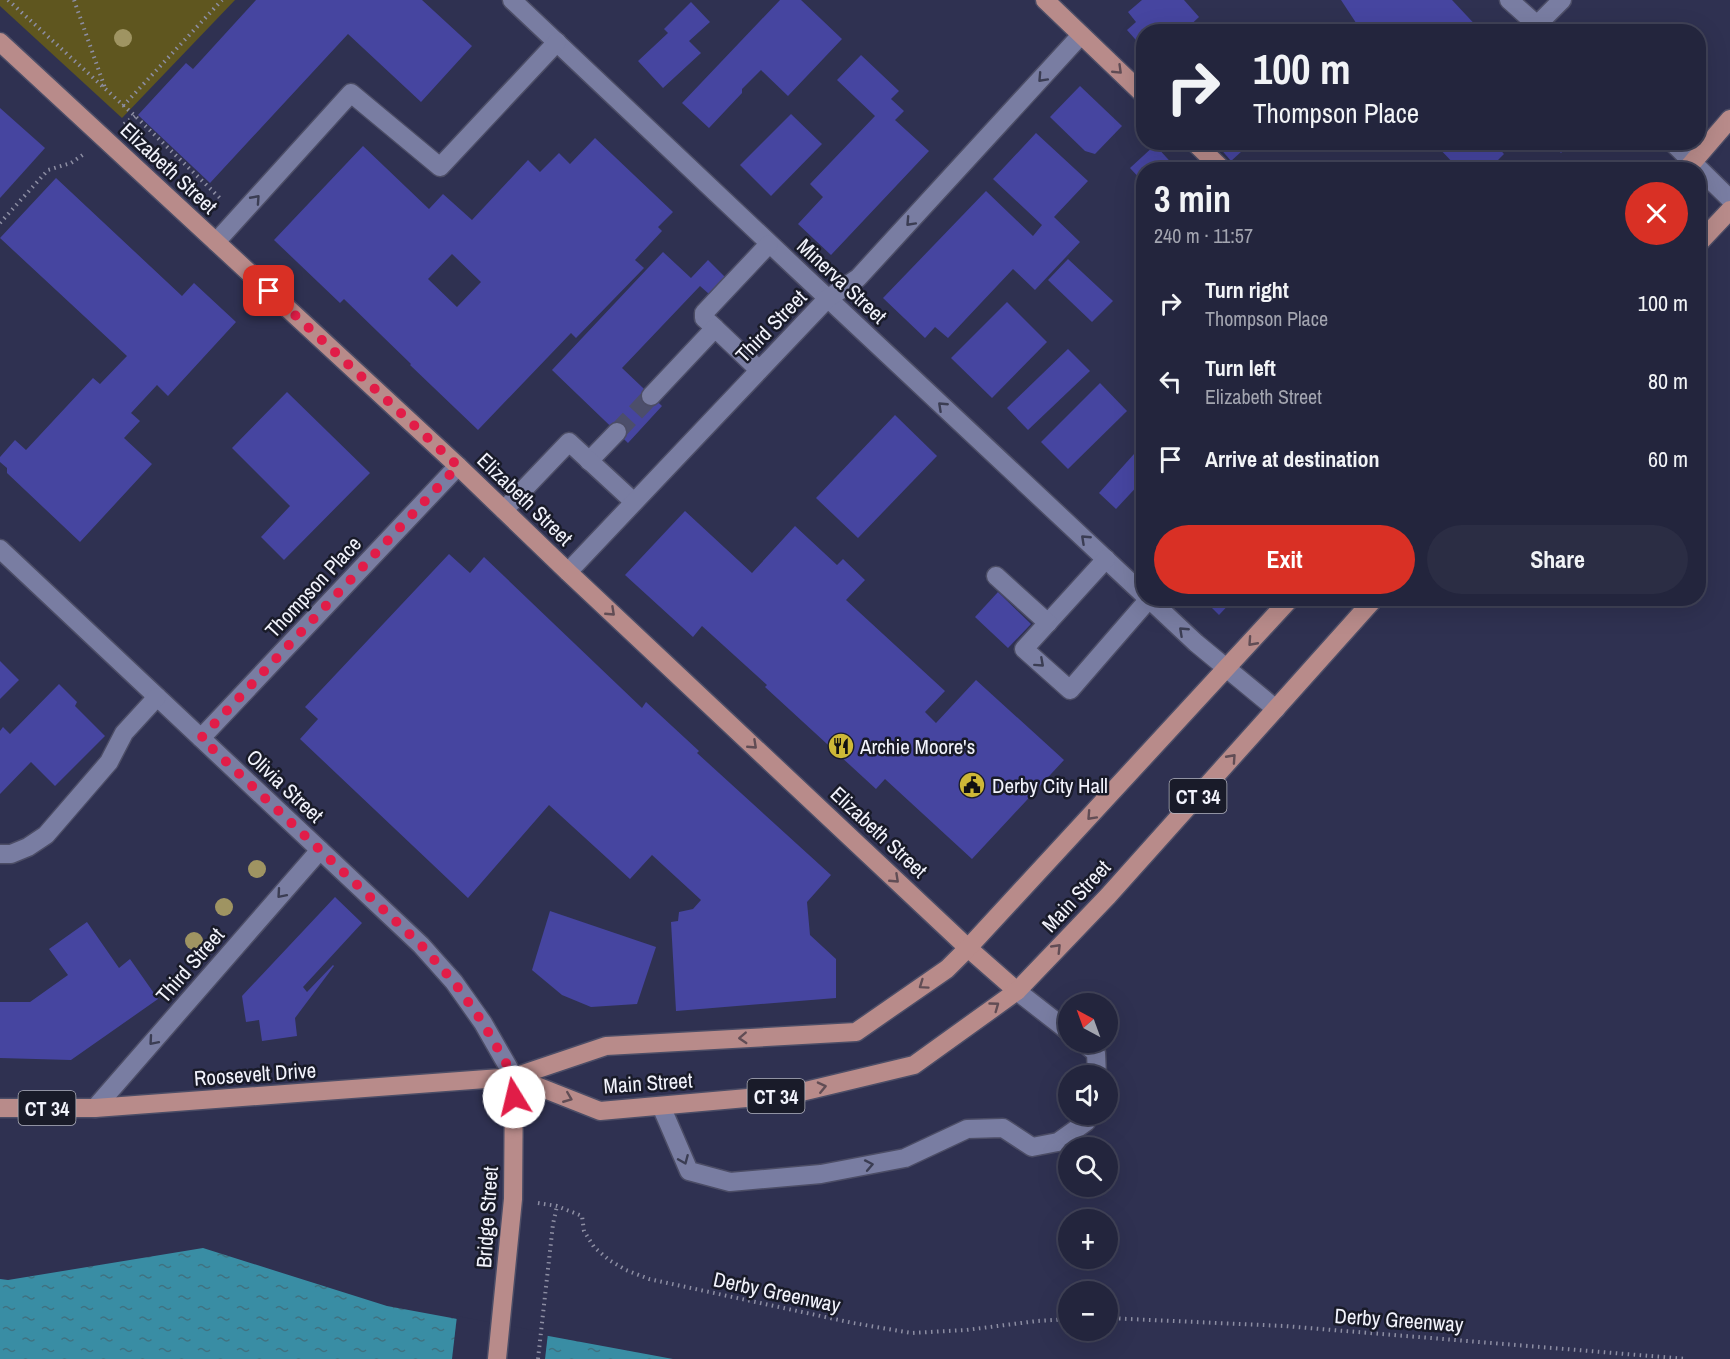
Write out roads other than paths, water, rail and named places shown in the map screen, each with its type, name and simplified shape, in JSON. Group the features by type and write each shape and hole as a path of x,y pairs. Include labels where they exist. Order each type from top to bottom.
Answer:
{"main road":[{"path":"1045,0 1136,87"},
{"name":"Elizabeth Street","path":"0,42 458,466 968,948 1017,990"},
{"path":"1706,147 1730,119"},
{"path":"1202,150 1215,162"},
{"path":"1692,162 1703,150"},
{"path":"1706,236 1730,210"},
{"name":"Main Street","path":"514,1077 606,1046 856,1032 947,969 1284,606"},
{"name":"Main Street","path":"514,1077 600,1111 793,1094 914,1065 1017,990 1108,896 1369,606"},
{"name":"Roosevelt Drive","path":"0,1108 95,1108 514,1077"},
{"name":"Bridge Street","path":"497,1359 513,1199 514,1077"}],"street":[{"name":"Minerva Street","path":"512,0 1136,587"},
{"path":"1509,0 1536,24"},
{"path":"1544,24 1562,0"},
{"name":"Third Street","path":"568,572 827,298 858,278 1082,35"},
{"path":"216,242 351,93 440,167 557,42"},
{"path":"1706,180 1730,199"},
{"path":"759,370 704,318 704,313 769,244"},
{"path":"651,396 715,328"},
{"path":"590,461 617,432"},
{"path":"504,510 569,442 634,502"},
{"name":"Thompson Place","path":"201,738 458,466"},
{"name":"Olivia Street","path":"0,549 421,945 454,982 483,1023 514,1077"},
{"path":"1106,559 1024,649 1070,690 1143,606"},
{"path":"996,576 1048,623"},
{"path":"1156,606 1196,643 1276,710"},
{"path":"0,854 20,851 46,835 109,762 124,733 157,697"},
{"name":"Third Street","path":"95,1108 320,850"},
{"path":"1017,990 1058,1023"},
{"path":"661,1106 689,1171 730,1182 821,1174 905,1158 967,1130 1003,1128 1032,1147 1058,1142 1082,1125"}],"water":[{"path":"203,1248 387,1306 673,1359 0,1359 0,1279 8,1280"}],"tunnel":[{"path":"617,432 651,396"}],"place":[{"name":"Archie Moore's","path":"841,746"},
{"name":"Derby City Hall","path":"972,785"}]}
